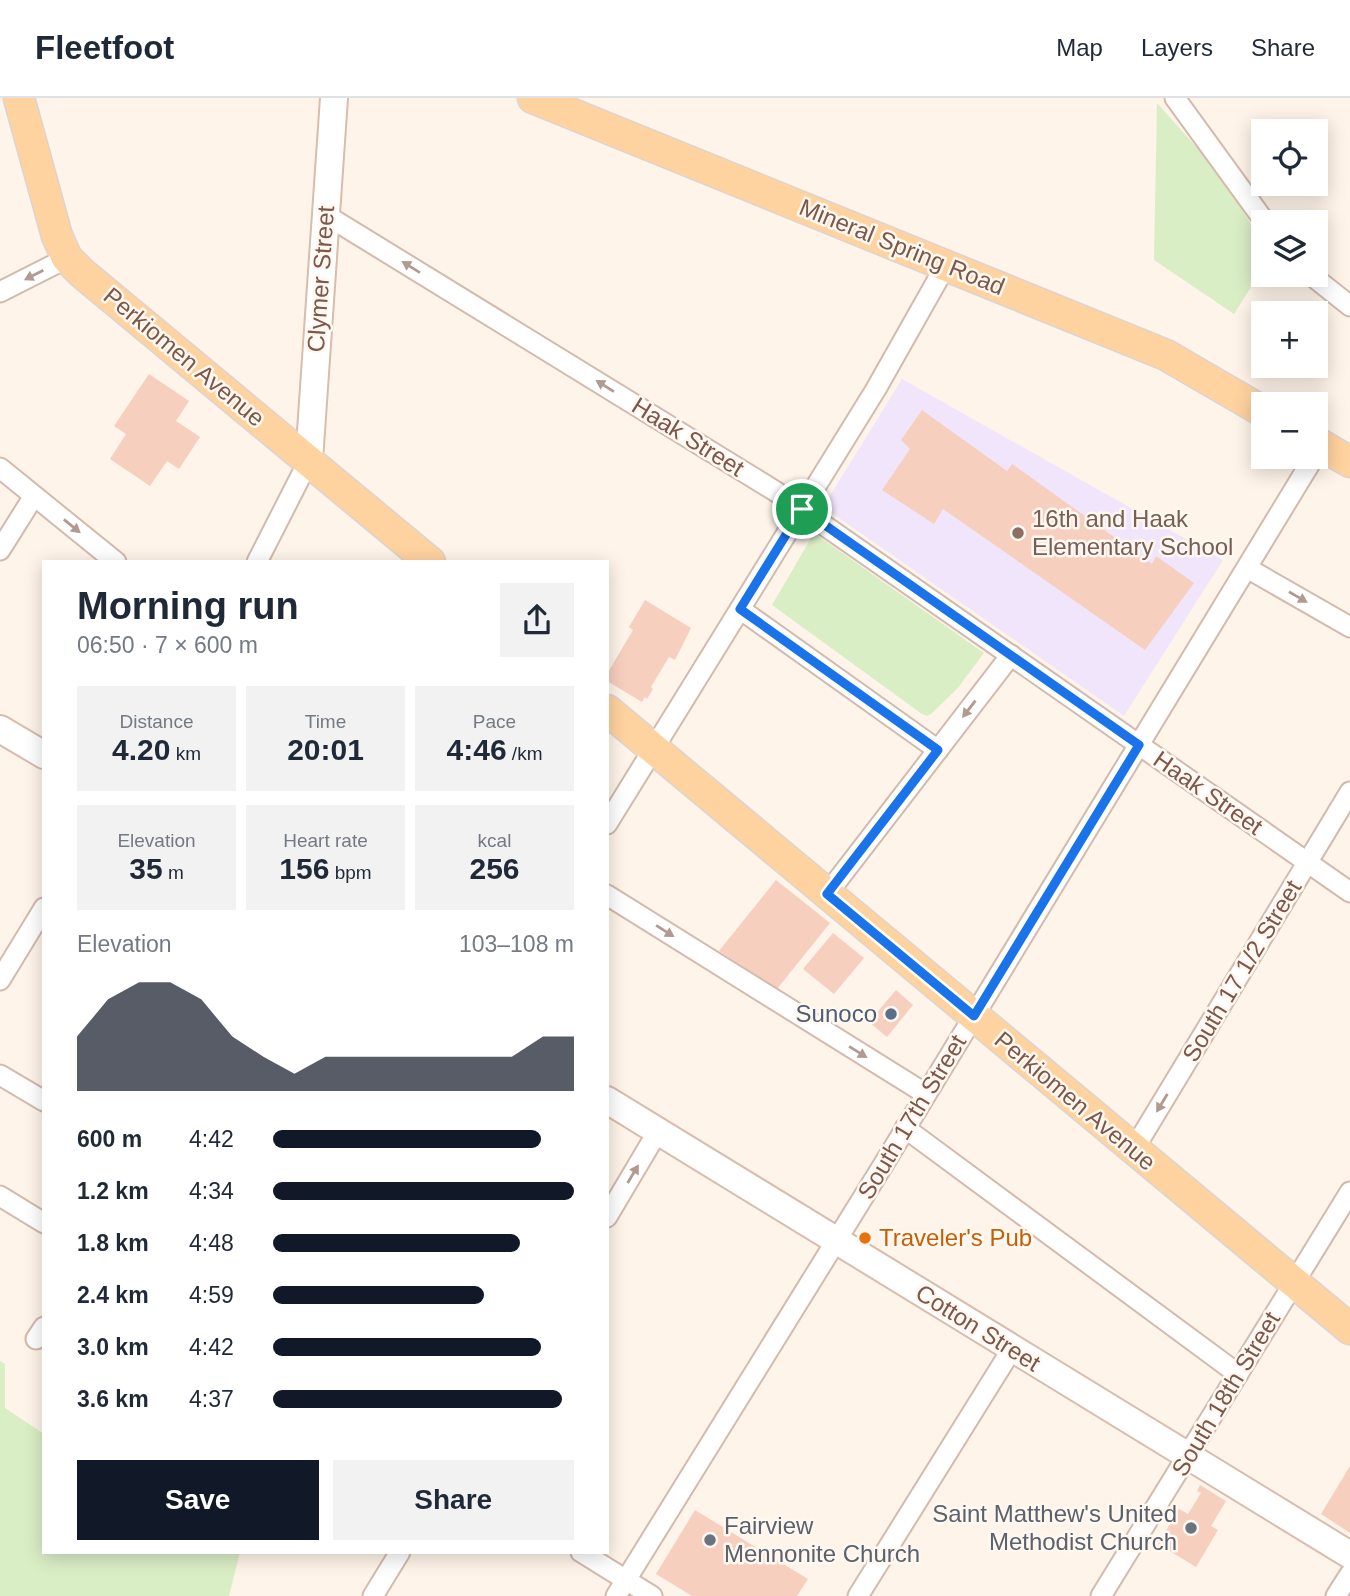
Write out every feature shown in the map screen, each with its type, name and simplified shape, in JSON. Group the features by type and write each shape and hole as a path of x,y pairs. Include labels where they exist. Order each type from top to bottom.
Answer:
{"main road":[{"name":"Perkiomen Avenue","path":"19,98 57,236 67,258 428,560"},
{"name":"Mineral Spring Road","path":"533,98 1166,355 1251,404"},
{"path":"1328,453 1350,461"},
{"name":"Perkiomen Avenue","path":"609,712 1350,1329"}],"street":[{"name":"Clymer Street","path":"309,460 334,98"},
{"path":"1175,98 1256,210"},
{"name":"Haak Street","path":"326,215 802,509 1350,892"},
{"path":"0,292 67,258"},
{"path":"609,821 876,389 946,265"},
{"path":"1326,287 1350,306"},
{"path":"258,560 309,460"},
{"path":"0,468 114,560"},
{"name":"South 17th Street","path":"621,1588 974,1016 1305,469"},
{"path":"0,550 34,496"},
{"path":"1247,568 1350,627"},
{"path":"740,609 938,750"},
{"path":"827,894 1011,655"},
{"path":"0,729 42,754"},
{"name":"South 17 1/2 Street","path":"1134,1149 1350,792"},
{"path":"609,896 926,1094"},
{"path":"0,980 42,911"},
{"path":"0,1075 42,1100"},
{"name":"Cotton Street","path":"609,1101 1350,1555"},
{"path":"905,1128 1238,1374"},
{"path":"609,1214 658,1131"},
{"name":"South 18th Street","path":"1101,1596 1350,1192"},
{"path":"0,1196 42,1222"},
{"path":"858,1596 1012,1349"},
{"path":"373,1596 399,1554"},
{"path":"583,1554 621,1588 652,1596"},
{"path":"1336,1596 1350,1574"}],"shaded area":[{"name":"16th and Haak Elementary School","path":"902,379 1223,560 1124,716 823,507"}],"green space":[{"path":"1157,103 1216,169 1251,224 1251,287 1234,314 1154,260"},
{"path":"814,533 984,653 957,689 931,714 922,714 772,605"},
{"path":"0,1361 5,1364 5,1408 42,1433 42,1554 240,1554 229,1596 0,1596"}],"building":[{"path":"149,374 189,401 176,421 200,437 179,469 167,461 150,486 110,459 126,434 114,426"},
{"path":"922,410 1007,471 1012,464 1152,564 1156,556 1194,583 1145,650 943,509 934,524 882,490 910,449 901,440"},
{"path":"645,600 691,628 675,660 669,657 647,699 645,697 642,702 609,682 609,671 633,630 629,627"},
{"path":"776,880 830,923 777,989 719,951"},
{"path":"833,933 864,958 834,994 803,969"},
{"name":"Sunoco","path":"896,990 913,1005 887,1037 869,1022"},
{"path":"1350,1466 1350,1533 1321,1514"},
{"name":"Saint Matthew's United Methodist Church","path":"1200,1485 1226,1501 1211,1526 1218,1530 1196,1567 1158,1544 1179,1509 1188,1514 1201,1493 1197,1491"},
{"name":"Fairview Mennonite Church","path":"695,1510 808,1579 797,1596 692,1596 656,1574"}],"place":[{"name":"16th and Haak Elementary School","path":"1018,533"},
{"name":"Sunoco","path":"891,1014"},
{"name":"Traveler's Pub","path":"865,1238"},
{"name":"Saint Matthew's United Methodist Church","path":"1191,1528"},
{"name":"Fairview Mennonite Church","path":"710,1540"}],"route":[{"path":"802,509 1139,745 974,1016 827,894 938,750 740,609 802,509"}]}
